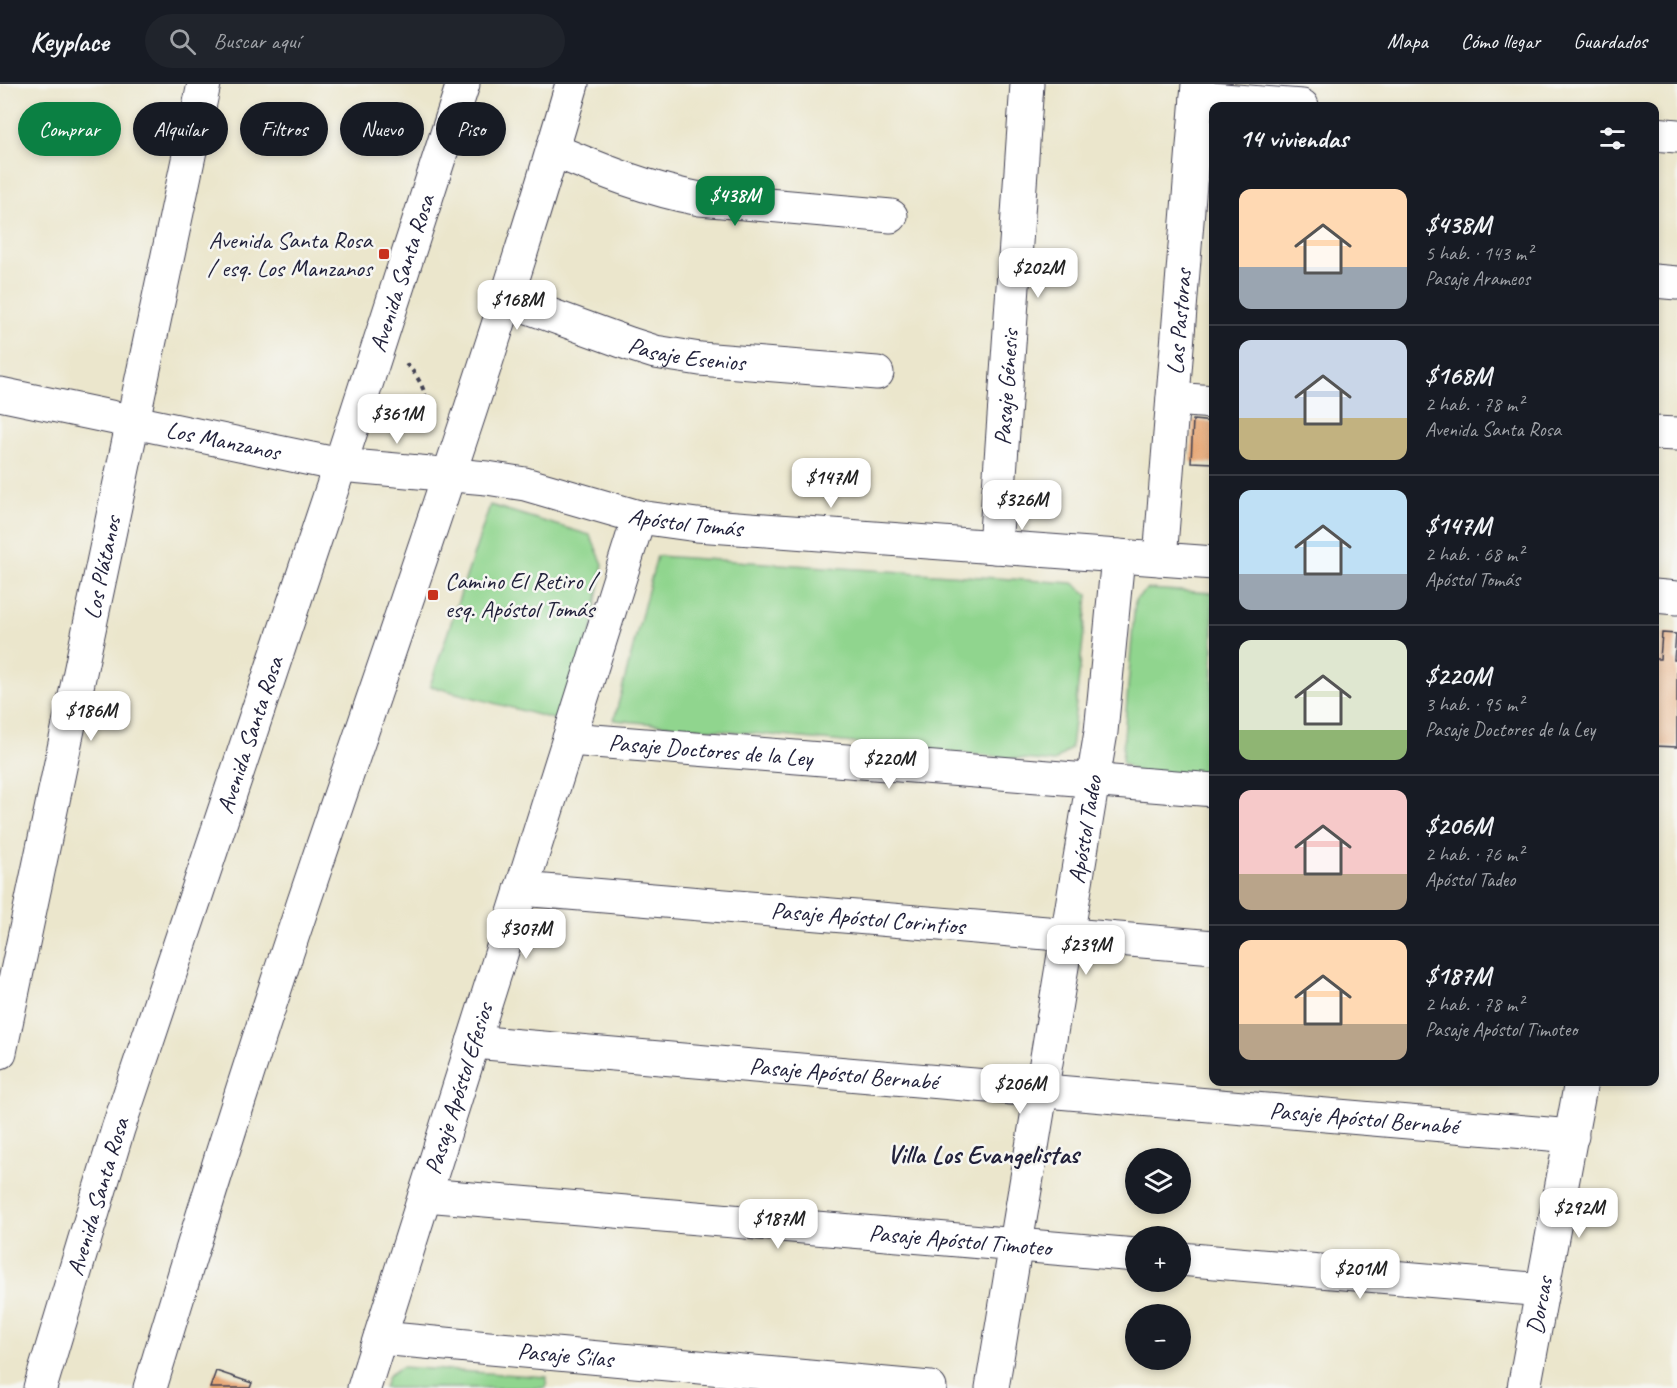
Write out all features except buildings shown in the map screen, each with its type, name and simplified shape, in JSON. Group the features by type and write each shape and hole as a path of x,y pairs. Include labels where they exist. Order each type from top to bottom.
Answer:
{"street":[{"name":"Los Plátanos","path":"0,1053 204,84"},
{"name":"Avenida Santa Rosa","path":"39,1388 118,1129 340,465 463,84"},
{"path":"150,1388 256,1047 449,475 572,84"},
{"name":"Pasaje Génesis","path":"995,547 1027,84"},
{"path":"1197,91 1274,102"},
{"name":"Las Pastoras","path":"1160,560 1173,399 1199,250 1197,91"},
{"path":"1659,134 1677,136"},
{"path":"553,150 645,187 672,194 700,199 891,216"},
{"path":"1659,282 1677,283"},
{"name":"Pasaje Esenios","path":"506,299 630,344 666,354 700,359 878,373"},
{"name":"Los Manzanos","path":"0,394 340,465 449,475"},
{"path":"1173,399 1209,402"},
{"path":"1659,433 1677,434"},
{"name":"Apóstol Tomás","path":"449,475 525,484 639,517 698,525 1209,563"},
{"name":"Pasaje Apóstol Efesios","path":"364,1388 639,517"},
{"name":"Apóstol Tadeo","path":"992,1388 1102,722 1118,556"},
{"path":"1659,596 1677,598"},
{"name":"Pasaje Doctores de la Ley","path":"569,739 1209,790"},
{"name":"Pasaje Apóstol Corintios","path":"521,889 1209,947"},
{"name":"Pasaje Apóstol Bernabé","path":"473,1042 1572,1136"},
{"name":"Dorcas","path":"1524,1388 1580,1086"},
{"name":"Pasaje Apóstol Timoteo","path":"425,1195 1125,1254"},
{"path":"1191,1260 1543,1290"},
{"name":"Pasaje Silas","path":"380,1338 930,1388"}],"green space":[{"path":"490,505 590,535 603,564 592,629 557,720 430,686"},
{"path":"657,556 1073,583 1088,595 1071,748 1054,762 614,720"},
{"path":"1147,589 1209,593 1209,779 1140,774 1122,762 1135,600"},
{"path":"401,1367 547,1377 546,1388 384,1388 388,1376"}],"place":[{"name":"Avenida Santa Rosa / esq. Los Manzanos","path":"384,254"},
{"name":"Camino El Retiro / esq. Apóstol Tomás","path":"433,595"}],"district":[{"name":"Villa Los Evangelistas","path":"983,1154"}]}
